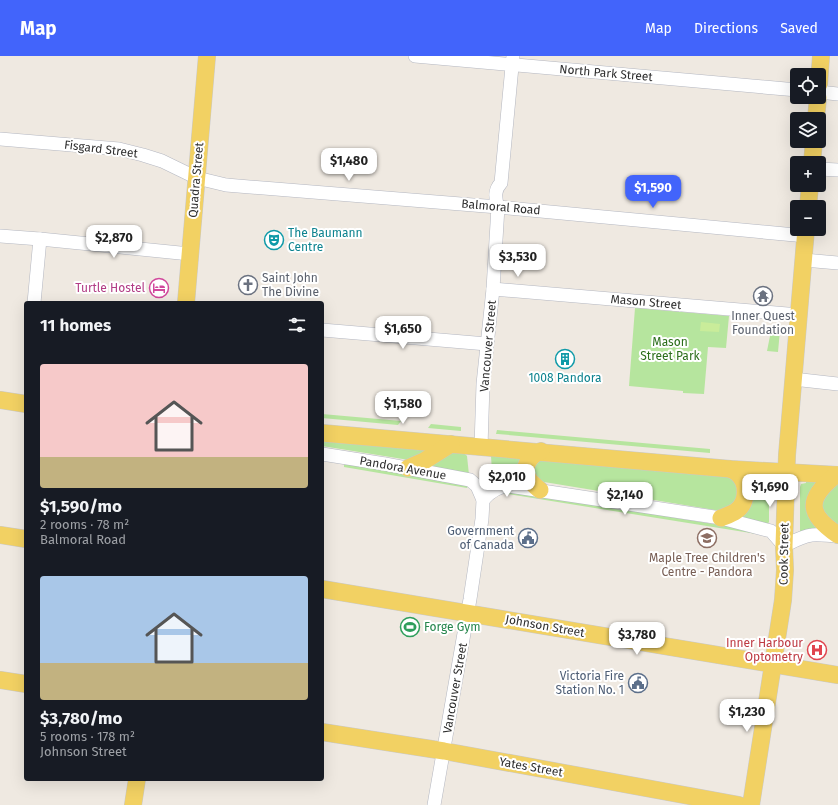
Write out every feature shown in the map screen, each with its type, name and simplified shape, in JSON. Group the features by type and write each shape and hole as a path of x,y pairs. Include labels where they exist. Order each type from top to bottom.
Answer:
{"main road":[{"name":"Quadra Street","path":"186,301 207,56"},
{"path":"820,68 821,56"},
{"name":"Cook Street","path":"751,805 783,600 785,570 784,546 786,472 806,236"},
{"path":"0,400 24,404"},
{"name":"Pandora Avenue","path":"324,433 541,451 730,469 837,475"},
{"path":"408,468 424,461 451,444"},
{"path":"540,490 529,480 526,466 534,454 541,451"},
{"path":"721,518 736,512 742,506 746,489 744,481 738,474 730,469"},
{"path":"837,475 823,485 817,492 815,510 818,518 826,527 838,536"},
{"path":"0,535 24,539"},
{"name":"Johnson Street","path":"324,589 838,675"},
{"path":"0,680 24,684"},
{"name":"Yates Street","path":"324,732 444,752 739,805"},
{"path":"133,805 137,781"}],"street":[{"name":"North Park Street","path":"415,56 512,60 790,89"},
{"name":"Vancouver Street","path":"481,447 483,384 493,289 498,207 495,200 496,187 501,182 512,60"},
{"path":"826,93 838,94"},
{"name":"Fisgard Street","path":"0,139 119,149 143,154 162,161 197,178"},
{"path":"826,169 838,170"},
{"name":"Balmoral Road","path":"197,178 226,185 790,232"},
{"path":"0,236 190,254"},
{"path":"34,301 40,239"},
{"path":"804,260 838,263"},
{"name":"Mason Street","path":"493,289 799,314"},
{"path":"324,330 487,344"},
{"path":"793,380 838,384"},
{"name":"Pandora Avenue","path":"324,454 470,480 477,486 483,500"},
{"path":"483,500 496,488 503,486 540,490 721,518 771,531 784,546 802,537 812,535 827,537 838,536"},
{"name":"Vancouver Street","path":"434,805 468,613 482,519 483,500"}],"green space":[{"name":"Mason Street Park","path":"635,308 729,316 726,348 708,347 704,394 683,393 683,391 629,386"},
{"path":"701,322 720,324 719,332 700,331"},
{"path":"780,330 778,352 767,351 771,331"},
{"path":"324,414 401,421 398,425 324,418"},
{"path":"431,424 461,427 461,431 428,428"},
{"path":"497,430 710,449 710,453 496,434"},
{"path":"324,437 435,449 409,460 324,446"},
{"path":"451,451 465,454 467,456 469,475 426,465"},
{"path":"525,455 525,482 493,486 491,456"},
{"path":"538,459 734,477 739,500 721,511 538,481 531,474"},
{"path":"344,463 469,484 467,488 344,467"},
{"path":"745,475 766,479 769,484 769,522 767,525 738,517"},
{"path":"806,480 819,482 820,528 800,531 800,487 801,484 806,483"},
{"path":"838,483 838,526 832,524 819,506 834,484"},
{"path":"510,491 763,532 763,535 501,493"}],"place":[{"name":"The Baumann Centre","path":"274,240"},
{"name":"Saint John The Divine","path":"248,285"},
{"name":"Turtle Hostel","path":"159,288"},
{"name":"Inner Quest Foundation","path":"763,296"},
{"name":"1008 Pandora","path":"565,359"},
{"name":"Government of Canada","path":"528,538"},
{"name":"Maple Tree Children's Centre - Pandora","path":"707,538"},
{"name":"Forge Gym","path":"410,627"},
{"name":"Inner Harbour Optometry","path":"817,650"},
{"name":"Victoria Fire Station No. 1","path":"638,683"}]}
